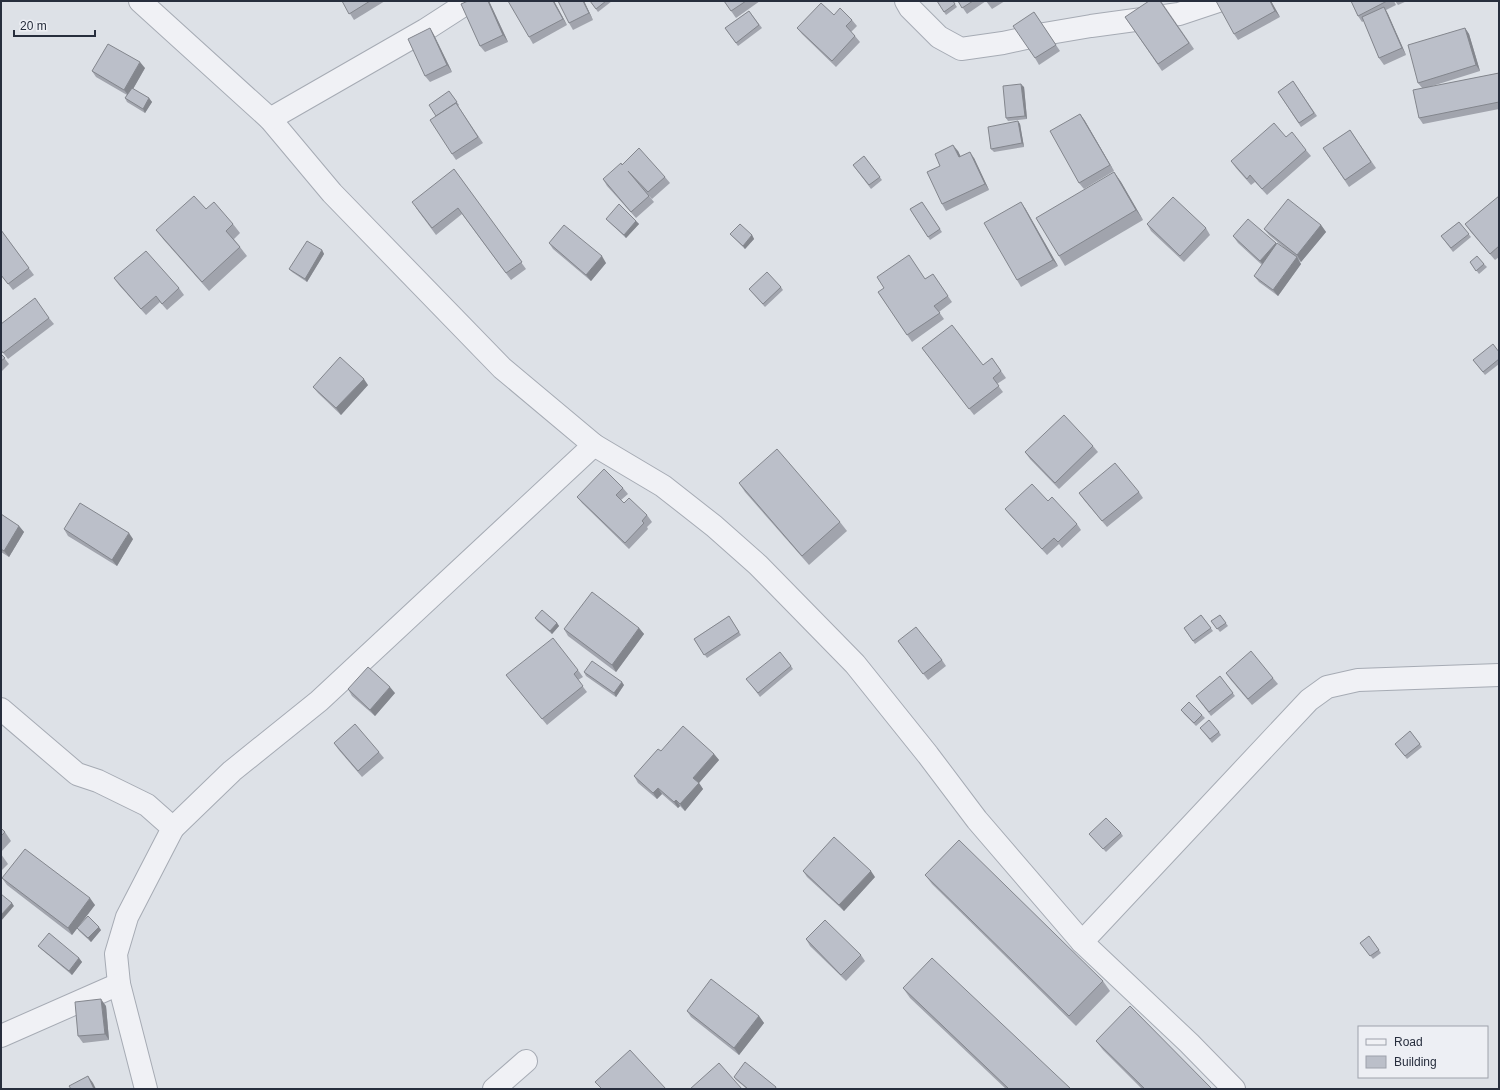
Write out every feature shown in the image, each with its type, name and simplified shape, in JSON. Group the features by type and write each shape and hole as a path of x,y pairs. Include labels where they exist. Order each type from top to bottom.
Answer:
{"street":[{"path":"140,1 270,119 332,193 502,368 594,445 663,486 714,526 769,576 855,664 928,755 977,820 1082,942 1234,1089"},
{"path":"270,119 425,30 470,1"},
{"path":"906,1 910,8 939,37 961,49 1003,43 1091,26 1179,14 1218,1"},
{"path":"146,1089 119,984 116,954 127,917 172,828 232,771 319,701 594,445"},
{"path":"1082,942 1309,700 1327,687 1358,680 1499,675"},
{"path":"1,709 77,774 98,781 147,805 172,828"},
{"path":"1,1036 119,984"},
{"path":"494,1089 526,1061"}],"building":[{"path":"342,1 370,1 349,14"},
{"path":"468,1 488,1 503,35 480,46 461,4"},
{"path":"508,1 553,1 563,19 529,37"},
{"path":"558,1 583,1 589,13 569,23"},
{"path":"590,1 606,1 596,9"},
{"path":"724,1 746,1 731,11"},
{"path":"937,1 953,1 955,4 944,12"},
{"path":"958,1 973,1 962,8"},
{"path":"1149,1 1160,1 1189,43 1158,64 1125,17"},
{"path":"1216,1 1270,1 1275,11 1234,34"},
{"path":"1351,1 1387,1 1358,16"},
{"path":"821,3 834,15 840,8 852,20 846,26 855,36 832,61 797,28"},
{"path":"1384,7 1402,48 1379,58 1362,17"},
{"path":"749,11 759,25 736,43 725,28"},
{"path":"1034,12 1056,45 1035,58 1013,26"},
{"path":"430,28 447,65 425,76 408,39"},
{"path":"1465,28 1476,65 1418,83 1408,45"},
{"path":"108,44 140,62 124,90 92,71"},
{"path":"1499,73 1499,102 1419,118 1413,90"},
{"path":"1293,81 1314,113 1299,123 1278,92"},
{"path":"1021,84 1025,116 1006,118 1003,86"},
{"path":"132,88 149,98 143,109 125,98"},
{"path":"449,91 457,102 436,116 429,105"},
{"path":"456,103 478,137 452,154 430,120"},
{"path":"1080,114 1110,165 1079,183 1050,131"},
{"path":"1018,121 1022,143 991,149 988,127"},
{"path":"1274,123 1286,137 1292,132 1306,150 1262,189 1250,175 1247,179 1231,161"},
{"path":"1350,130 1371,162 1345,180 1323,148"},
{"path":"953,145 959,157 970,152 985,184 942,204 927,172 940,166 935,154"},
{"path":"639,148 665,177 648,192 628,171 649,196 631,212 603,179 621,163 622,165"},
{"path":"864,156 880,177 869,185 853,165"},
{"path":"454,169 522,262 506,273 458,208 432,228 412,202"},
{"path":"1114,172 1136,210 1059,256 1036,218"},
{"path":"194,196 206,209 214,202 233,224 226,231 240,247 202,282 156,230"},
{"path":"1499,196 1499,246 1490,254 1465,224"},
{"path":"1173,197 1206,228 1180,256 1147,224"},
{"path":"1288,199 1321,225 1297,255 1264,229"},
{"path":"922,202 940,229 928,237 910,209"},
{"path":"1021,202 1053,260 1017,280 984,223"},
{"path":"619,204 636,221 624,235 606,219"},
{"path":"1248,219 1276,243 1260,261 1233,236"},
{"path":"1459,222 1469,234 1451,248 1441,236"},
{"path":"740,224 752,235 743,246 730,234"},
{"path":"564,225 602,256 586,275 549,243"},
{"path":"1,230 29,268 8,284 1,275"},
{"path":"307,241 322,250 305,279 289,269"},
{"path":"1277,243 1297,257 1273,290 1254,276"},
{"path":"146,251 179,288 162,304 156,296 141,309 114,278"},
{"path":"909,255 925,279 933,274 948,296 934,306 940,313 907,335 878,292 884,288 877,277"},
{"path":"1477,256 1484,264 1476,271 1470,262"},
{"path":"767,272 781,287 763,304 749,289"},
{"path":"35,298 49,318 3,353 1,350 1,324"},
{"path":"952,325 983,365 992,358 1001,371 993,378 999,386 969,409 922,348"},
{"path":"1493,344 1499,352 1499,359 1483,372 1473,360"},
{"path":"1,354 5,358 1,361"},
{"path":"340,357 364,379 336,408 313,387"},
{"path":"1064,415 1093,446 1055,483 1025,452"},
{"path":"777,449 840,522 802,556 739,483"},
{"path":"1115,463 1139,492 1102,521 1079,493"},
{"path":"604,469 623,488 616,495 624,503 629,498 647,515 642,521 644,523 625,543 577,497"},
{"path":"1032,484 1048,501 1052,497 1077,524 1058,542 1054,538 1042,549 1005,509"},
{"path":"80,503 129,533 112,560 64,529"},
{"path":"1,514 19,526 4,551 1,549"},
{"path":"592,592 639,628 612,665 564,629"},
{"path":"542,610 557,623 550,631 535,618"},
{"path":"1201,615 1211,628 1193,641 1184,628"},
{"path":"1220,615 1226,623 1217,629 1211,621"},
{"path":"729,616 739,632 704,655 694,639"},
{"path":"916,627 942,660 923,674 898,641"},
{"path":"553,638 578,670 574,674 583,686 542,719 506,675"},
{"path":"1251,651 1273,678 1248,699 1226,673"},
{"path":"780,652 791,666 758,693 746,679"},
{"path":"592,661 622,682 614,693 584,672"},
{"path":"368,667 390,687 370,710 348,689"},
{"path":"1220,676 1233,693 1209,712 1196,696"},
{"path":"1189,702 1202,715 1194,723 1181,710"},
{"path":"1209,720 1219,732 1210,739 1200,728"},
{"path":"355,724 379,752 358,771 334,743"},
{"path":"683,726 714,754 693,778 699,783 680,804 676,800 674,802 658,788 653,793 634,776 658,749 661,751"},
{"path":"1410,731 1420,744 1405,756 1395,744"},
{"path":"1106,818 1121,833 1103,849 1089,834"},
{"path":"1,828 5,832 1,836"},
{"path":"834,837 871,871 839,905 803,871"},
{"path":"959,840 1103,981 1069,1016 925,875"},
{"path":"25,849 90,898 68,928 2,878"},
{"path":"1,894 12,903 1,915"},
{"path":"88,916 99,927 88,938 77,928"},
{"path":"825,920 861,955 841,975 806,939"},
{"path":"49,933 79,958 69,971 38,946"},
{"path":"1369,936 1379,950 1370,956 1360,943"},
{"path":"932,958 1071,1089 1009,1089 903,988"},
{"path":"711,979 759,1016 734,1048 687,1011"},
{"path":"101,999 105,1034 78,1036 75,1002"},
{"path":"1130,1006 1212,1089 1145,1089 1096,1041"},
{"path":"630,1050 666,1089 602,1089 595,1082"},
{"path":"745,1062 776,1087 775,1089 748,1089 734,1077"},
{"path":"719,1063 742,1089 690,1089"},
{"path":"88,1076 94,1089 71,1089 69,1086"}]}
